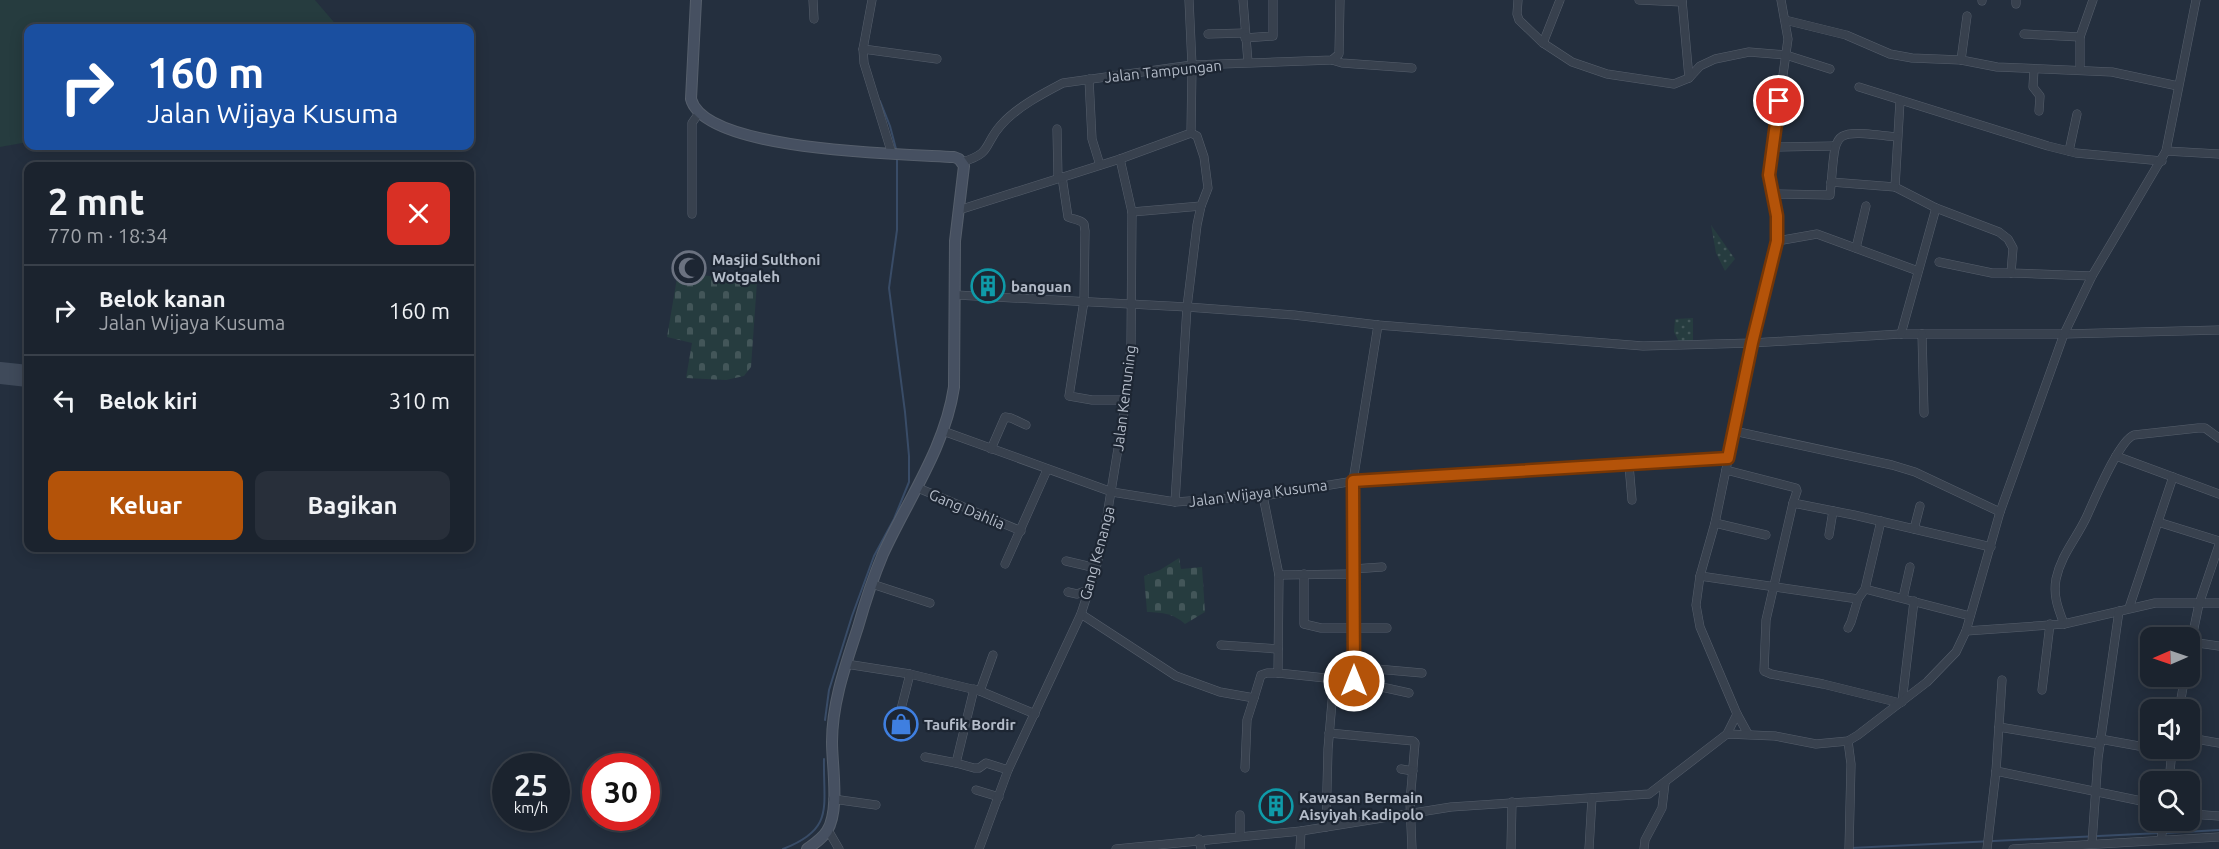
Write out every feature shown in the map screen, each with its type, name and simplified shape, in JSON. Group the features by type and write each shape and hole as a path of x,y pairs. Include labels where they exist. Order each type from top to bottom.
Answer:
{"main road":[{"path":"696,0 691,99 699,113 708,119 740,133 768,141 896,154 954,157 962,162 964,176 955,241 954,390 943,431 872,584 846,664 836,705 832,740 834,800 828,830 820,840 807,849"}],"street":[{"path":"813,0 814,19"},
{"path":"872,0 865,72 896,154"},
{"path":"1188,0 1192,65 1191,133"},
{"path":"1243,0 1248,62"},
{"path":"1208,34 1273,36 1273,0"},
{"path":"1332,60 1339,54 1340,0"},
{"path":"1518,0 1519,21 1543,43 1572,62 1607,74 1674,84 1689,78 1700,66 1724,56 1749,52 1786,55 1830,69"},
{"path":"1543,43 1560,0"},
{"path":"1639,0 1682,1 1689,78"},
{"path":"1748,734 1737,714 1697,616 1696,605 1700,576 1715,523 1752,343 1777,241 1777,216 1769,175 1788,39 1781,0"},
{"path":"2080,69 2080,37 2092,0"},
{"path":"1727,734 1748,734 1816,744 1848,741 1901,703 1946,664 1956,652 1966,631 2000,512 2064,334 2092,276 2166,151 2196,0"},
{"path":"1961,60 1966,16"},
{"path":"1785,20 1846,35 1890,54 1912,58 1961,60 1997,67 2112,72 2178,86"},
{"path":"2024,34 2080,37"},
{"path":"866,50 937,59"},
{"name":"Jalan Tampungan","path":"962,162 980,156 1000,126 1044,93 1063,83 1192,65 1248,62 1332,60 1342,63 1412,68"},
{"path":"2034,69 2033,87 2040,96 2039,111"},
{"path":"1089,80 1092,139 1100,165"},
{"path":"1859,87 1969,123 2069,151 2162,161"},
{"path":"1895,187 1900,101"},
{"path":"692,214 692,123 699,113"},
{"path":"2069,151 2077,114"},
{"path":"1057,129 1060,177 1068,217 1081,220 1084,224 1084,302 1070,396 1092,400 1126,400"},
{"path":"959,210 1120,159 1191,133 1197,136 1208,182 1207,193 1201,206 1186,307 1174,502"},
{"path":"1772,194 1830,195 1834,146 1840,137 1847,133 1897,137"},
{"path":"1772,147 1834,146"},
{"path":"2166,151 2219,154"},
{"name":"Jalan Kemuning","path":"1112,492 1126,400 1131,346 1132,212 1120,159"},
{"path":"1831,182 1895,187 1936,208 1999,232 2008,239 2013,248 2011,273"},
{"path":"1132,212 1201,206"},
{"path":"1856,248 1866,206"},
{"path":"1901,334 1936,208"},
{"path":"1777,241 1817,234 1918,271"},
{"path":"1939,262 1980,271 2092,276"},
{"path":"956,295 1294,315 1378,325 1644,346 1752,343 1901,334 2064,334 2219,330"},
{"path":"1354,681 1353,481 1378,325"},
{"path":"1922,334 1924,414"},
{"path":"991,449 1005,417 1026,425"},
{"path":"2064,624 2054,594 2060,565 2068,546 2085,521 2116,456 2128,437 2198,428 2210,431 2219,438"},
{"name":"Jalan Wijaya Kusuma","path":"943,431 1112,492 1174,502 1263,496 1353,481 1728,458"},
{"path":"1734,431 1916,472 2000,512"},
{"path":"2116,456 2219,494"},
{"path":"1629,465 1632,500"},
{"name":"Gang Dahlia","path":"918,488 1021,531 1047,470"},
{"path":"1726,470 1796,488 1797,491 1766,620 1764,671 1901,703"},
{"path":"2129,608 2174,477"},
{"name":"Gang Kenanga","path":"979,849 1008,770 1081,614 1096,568 1112,492"},
{"path":"1263,496 1279,575 1278,673"},
{"path":"1793,503 1991,547"},
{"path":"1914,529 1920,506"},
{"path":"1829,535 1833,511"},
{"path":"1848,628 1858,599 1865,589 1881,521"},
{"path":"2158,522 2219,543 2194,627"},
{"path":"1715,523 1766,535"},
{"path":"1005,564 1021,531"},
{"path":"1066,561 1096,568"},
{"path":"1279,575 1382,567"},
{"path":"1903,598 1910,567"},
{"path":"1304,574 1305,594 1302,594 1304,624 1321,628 1387,628"},
{"path":"1700,576 1858,599"},
{"path":"872,584 930,603"},
{"path":"1865,589 1970,616"},
{"path":"1068,592 1077,594 1088,590"},
{"path":"1901,703 1914,601"},
{"path":"1966,631 2064,624 2155,603 2219,603"},
{"path":"2092,839 2100,742 2119,611"},
{"path":"1081,614 1176,675 1220,692 1254,698"},
{"path":"2042,690 2050,624"},
{"path":"1221,645 1278,649"},
{"path":"2200,645 2219,646"},
{"path":"956,763 977,690 993,655"},
{"path":"846,664 910,674 977,690 1035,714"},
{"path":"1354,667 1422,673"},
{"path":"1245,768 1248,720 1261,675 1278,673 1334,678 1409,693"},
{"path":"900,713 910,674"},
{"path":"1326,827 1329,733 1334,678"},
{"path":"1987,847 1996,771 2002,680"},
{"path":"1116,849 1199,839 1301,831 1451,807 1649,794 1727,734 1737,714"},
{"path":"1999,727 2140,746"},
{"path":"1329,733 1413,741 1416,748 1410,813 1412,849"},
{"path":"2200,740 2219,743"},
{"path":"1848,741 1851,764 1849,845"},
{"path":"925,757 979,768 986,763 1008,770"},
{"path":"1401,769 1413,771"},
{"path":"1996,771 2140,801"},
{"path":"1644,849 1665,799 1665,783"},
{"path":"976,790 999,797"},
{"path":"1589,849 1592,798"},
{"path":"834,800 876,805"},
{"path":"1511,849 1512,802"},
{"path":"1240,815 1240,836"},
{"path":"2200,815 2219,816"},
{"path":"828,830 839,849"},
{"path":"1300,849 1301,831"},
{"path":"2161,835 2162,831"},
{"path":"2013,849 2092,839 2161,835 2219,837"},
{"path":"1199,839 1201,849"}],"green space":[{"path":"0,0 315,0 336,24 24,24 24,143 0,147"},
{"path":"1711,225 1735,259 1725,271 1716,253"},
{"path":"678,272 757,282 751,367 744,376 726,380 686,378 692,343 667,337"},
{"path":"1693,318 1693,342 1679,342 1674,332 1675,319"},
{"path":"1179,558 1181,569 1202,567 1205,612 1185,624 1163,613 1147,612 1144,576 1160,570"}],"waterway":[{"path":"880,101 896,149"},
{"path":"825,720 829,690 852,616 874,556 894,519 909,482 905,412 889,288 897,230 897,158"},
{"path":"783,849 800,841 819,824 824,803 824,759"},
{"path":"2166,833 2219,830"},
{"path":"1851,848 2160,833"}],"taxiway":[{"path":"0,373 24,376"}],"place":[{"name":"Masjid Sulthoni Wotgaleh","path":"689,268"},
{"name":"banguan","path":"988,286"},
{"name":"Taufik Bordir","path":"901,724"},
{"name":"Kawasan Bermain Aisyiyah Kadipolo","path":"1276,806"}],"route":[{"path":"1354,681 1353,481 1728,458 1752,343 1777,241 1777,216 1769,175 1779,101"}]}
